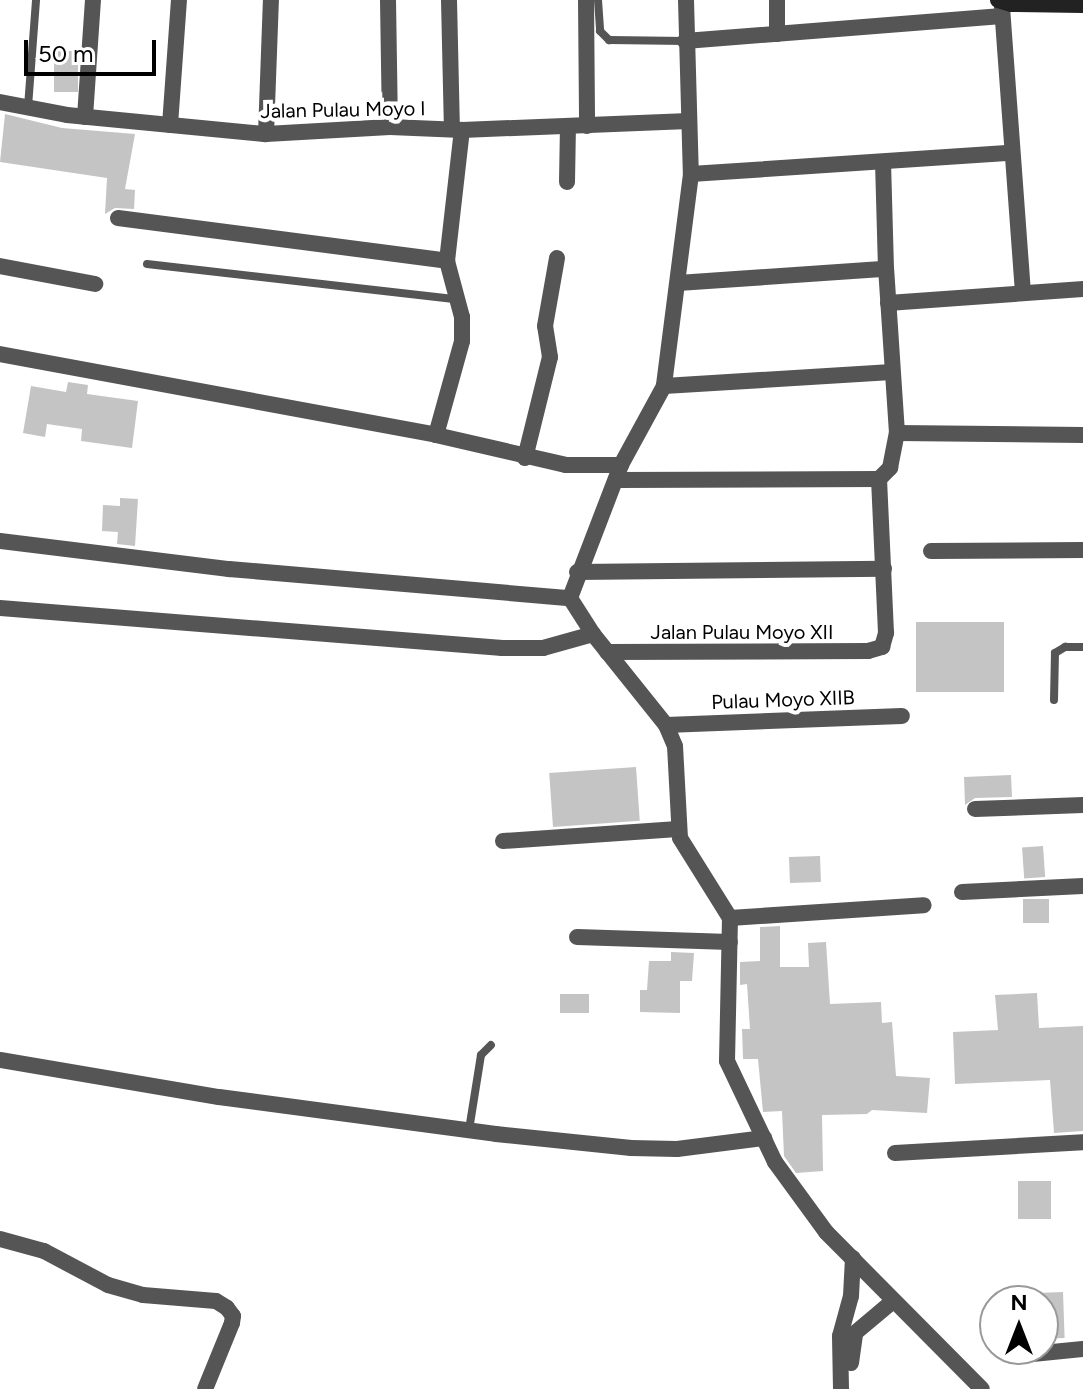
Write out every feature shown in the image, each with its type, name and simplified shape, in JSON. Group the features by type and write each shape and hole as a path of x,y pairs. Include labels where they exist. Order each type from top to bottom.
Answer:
{"street":[{"path":"85,117 93,0"},
{"path":"170,125 179,0"},
{"path":"266,134 271,0"},
{"path":"388,0 390,127"},
{"path":"436,435 462,341 462,317 447,261 457,129 449,0"},
{"path":"586,0 587,126"},
{"path":"670,829 679,782 675,746 666,725 593,634 570,598 612,469 664,386 691,174 686,0"},
{"path":"777,0 777,34"},
{"path":"685,41 777,34 1001,6 1083,5"},
{"path":"1001,6 1023,292"},
{"name":"Jalan Pulau Moyo I","path":"0,102 85,117 266,134 390,127 568,127 689,121"},
{"path":"567,182 568,127"},
{"path":"691,174 1010,153"},
{"path":"0,354 436,435 525,458 612,469 879,479 890,468 897,433 886,269 883,162"},
{"path":"118,218 447,261"},
{"path":"525,458 550,357 545,342 545,326 557,258"},
{"path":"0,266 95,284"},
{"path":"678,283 886,269"},
{"path":"888,303 1083,289"},
{"path":"664,386 892,372"},
{"path":"897,433 1083,435"},
{"path":"577,572 884,569 879,479"},
{"path":"0,541 245,571 570,598"},
{"path":"931,551 1083,550"},
{"name":"Jalan Pulau Moyo XII","path":"607,652 876,650 882,647 886,633 884,569"},
{"path":"0,608 502,648 543,648 593,634"},
{"name":"Pulau Moyo XIIB","path":"666,725 902,716"},
{"path":"975,809 1083,805"},
{"path":"503,841 670,829 680,838 730,918 727,1061 764,1138 805,1207 853,1258 887,1307 982,1389"},
{"path":"962,892 1083,886"},
{"path":"730,918 924,905"},
{"path":"577,937 730,942"},
{"path":"0,1060 219,1097 469,1131 631,1148 677,1149 764,1138"},
{"path":"895,1153 1083,1142"},
{"path":"0,1239 44,1251 108,1285 143,1295 216,1301 227,1308 233,1316 232,1323 205,1389"},
{"path":"841,1389 840,1336 851,1296 853,1258"},
{"path":"851,1389 852,1338 859,1327 887,1307"},
{"path":"1059,1351 1083,1349"}],"lane":[{"path":"28,107 36,0"},
{"path":"598,0 600,31 609,40 685,41"},
{"path":"147,264 456,299"},
{"path":"1054,700 1055,653 1065,647 1083,647"},
{"path":"469,1131 481,1055 491,1045"}],"building":[{"path":"54,51 78,51 78,92 54,92"},
{"path":"5,114 62,128 135,134 125,189 135,190 134,209 115,208 105,214 107,178 0,162"},
{"path":"68,382 88,385 87,394 138,401 132,448 81,441 82,429 47,424 45,437 23,433 31,386 66,392"},
{"path":"120,498 138,499 135,546 117,544 118,532 102,531 103,505 120,506"},
{"path":"916,622 1004,622 1004,692 916,692"},
{"path":"636,767 640,821 553,827 549,773"},
{"path":"1011,775 1012,797 975,798 965,805 964,777"},
{"path":"1043,846 1045,877 1024,878 1022,847"},
{"path":"820,856 821,882 790,883 789,857"},
{"path":"1023,899 1049,899 1049,923 1023,923"},
{"path":"780,926 780,967 809,967 808,943 826,942 830,1004 881,1002 882,1023 892,1022 896,1076 930,1078 927,1113 872,1110 867,1114 822,1115 823,1171 796,1173 784,1156 782,1111 763,1112 758,1059 743,1059 742,1029 750,1029 747,984 740,985 740,962 760,961 760,927"},
{"path":"671,952 694,953 692,981 680,981 680,1013 640,1012 640,990 647,990 649,961 671,961"},
{"path":"1037,993 1039,1028 1083,1026 1083,1131 1054,1133 1050,1080 955,1084 953,1032 998,1030 995,995"},
{"path":"560,994 589,994 589,1013 560,1013"},
{"path":"1018,1181 1051,1181 1051,1219 1018,1219"},
{"path":"1059,1292 1063,1292 1065,1338 1059,1338"}]}
